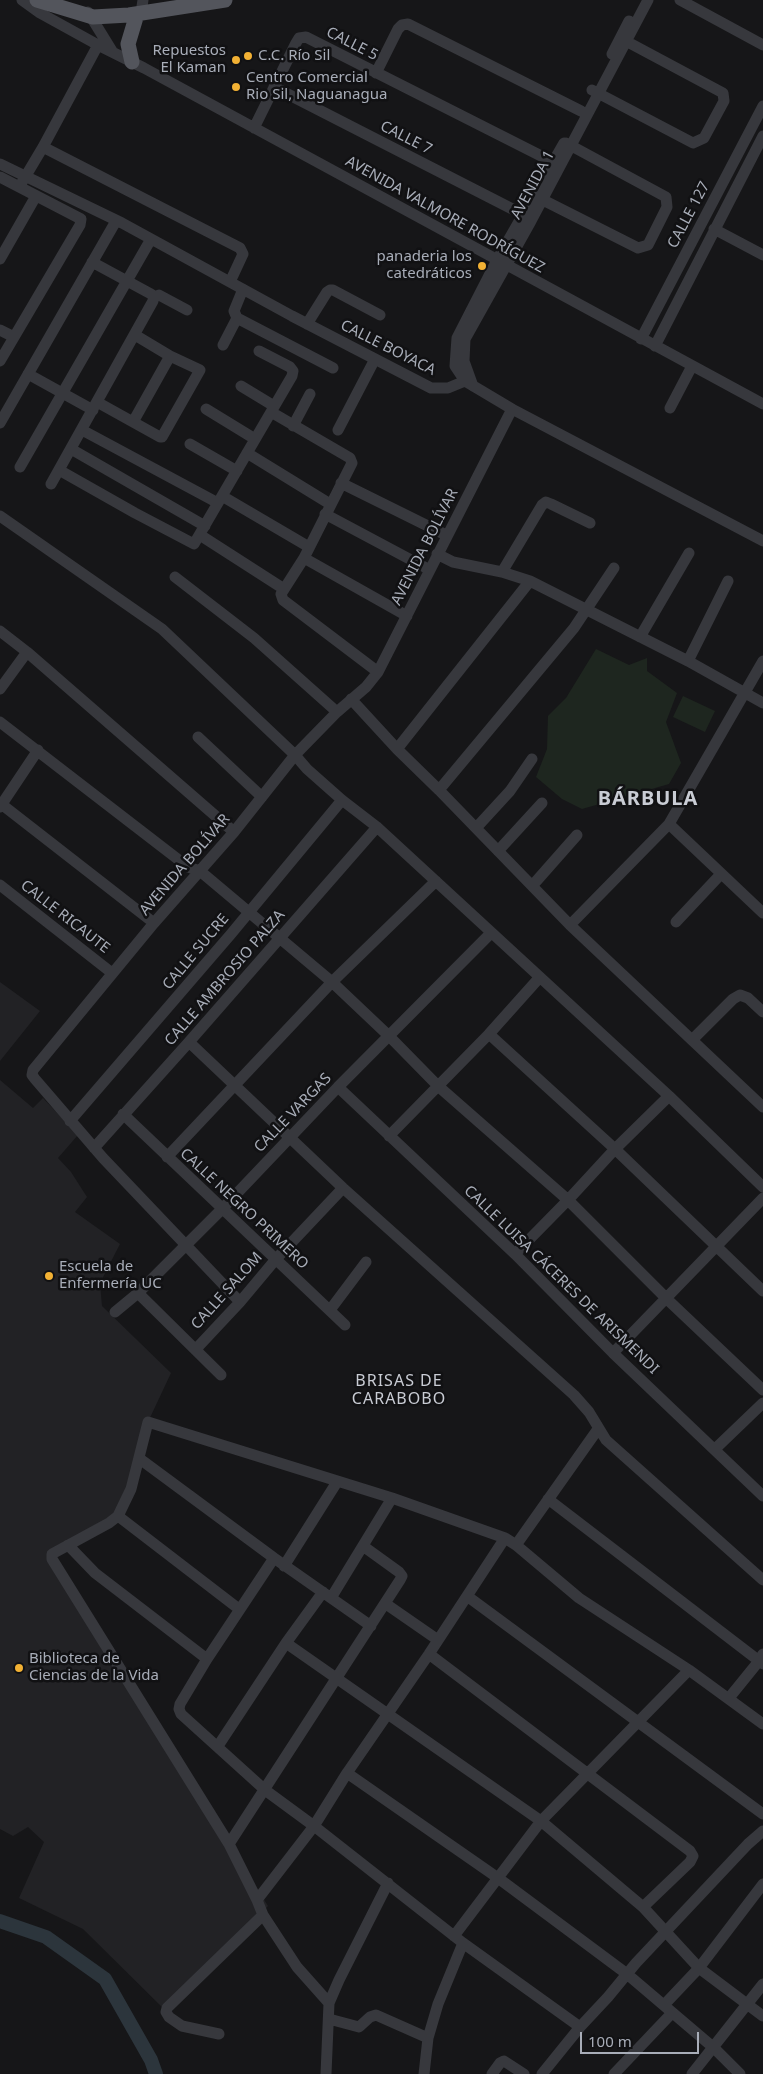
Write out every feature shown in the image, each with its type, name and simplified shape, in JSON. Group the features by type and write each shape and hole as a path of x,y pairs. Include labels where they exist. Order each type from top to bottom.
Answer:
{"main road":[{"path":"37,0 81,11 138,11 225,0"},
{"path":"60,0 81,11"},
{"path":"132,62 128,44 138,11"}],"street":[{"name":"AVENIDA VALMORE RODRÍGUEZ","path":"22,0 40,13 98,45 763,404"},
{"name":"AVENIDA 1","path":"624,40 640,0"},
{"name":"AVENIDA 1","path":"469,383 464,361 465,339 524,215 557,164 624,40 648,0"},
{"path":"680,0 763,44"},
{"path":"695,0 763,36"},
{"path":"79,34 73,22 81,11 112,51"},
{"path":"376,73 398,29 402,25 408,24 581,111"},
{"name":"CALLE 5","path":"254,128 296,43 300,38 306,37 557,164"},
{"path":"596,91 693,143 704,138 724,101 724,93 624,40"},
{"path":"22,182 98,45"},
{"name":"CALLE 7","path":"274,87 524,215"},
{"name":"AVENIDA 1","path":"568,144 581,111 596,91"},
{"name":"CALLE 127","path":"641,339 763,106"},
{"name":"CALLE 127","path":"655,346 763,136"},
{"path":"543,200 638,248 648,245 668,207 666,197 568,144"},
{"path":"43,147 240,248 243,254 230,282"},
{"name":"CALLE BOYACA","path":"0,164 22,182 116,221 307,324 431,388 448,388 469,383"},
{"name":"AVENIDA 1","path":"501,262 543,200 557,164"},
{"path":"0,177 22,182 36,196 81,219 80,225 0,361"},
{"path":"0,259 36,196"},
{"path":"0,423 116,221"},
{"path":"714,229 763,255"},
{"path":"20,467 151,239"},
{"path":"92,262 154,297 160,296 187,310"},
{"path":"244,289 234,310 237,318 333,368"},
{"path":"307,324 327,292 333,290 380,315"},
{"path":"51,484 153,302 154,297"},
{"path":"223,345 237,318"},
{"path":"0,330 14,337"},
{"path":"28,374 63,393 133,422 162,437 199,372 198,369 170,356 134,335"},
{"path":"59,470 194,544 292,376 293,371 290,367 259,351"},
{"path":"133,422 170,356"},
{"path":"338,430 375,359"},
{"path":"670,408 692,366"},
{"path":"469,383 512,409 763,541"},
{"path":"241,386 293,426 352,460 304,558 281,594 284,600 378,672"},
{"path":"293,426 310,394"},
{"path":"206,409 255,439"},
{"name":"AVENIDA BOLÍVAR","path":"240,1302 94,1148 35,1079 32,1074 33,1070 154,923 234,832 295,755 337,712 366,688 378,672 446,535 512,409"},
{"path":"82,430 309,547"},
{"path":"190,444 237,472"},
{"path":"71,449 203,530 284,589"},
{"path":"247,453 328,509 430,570"},
{"path":"341,483 446,535"},
{"path":"502,572 542,504 546,502 590,523"},
{"path":"0,516 162,629 295,755 307,769 342,800 377,827 436,881 669,1096 763,1187"},
{"path":"640,637 689,553"},
{"path":"437,554 466,566 502,572 530,582 688,661 763,703"},
{"path":"304,558 407,616"},
{"path":"439,790 587,611 614,568"},
{"path":"175,577 254,638 337,712"},
{"path":"688,661 728,581"},
{"path":"396,749 530,582"},
{"path":"0,631 27,652 234,832"},
{"path":"0,689 27,652"},
{"path":"570,925 669,824 763,661"},
{"path":"351,699 396,749 439,790 570,925 763,1107"},
{"path":"0,722 188,867 200,870 332,982 438,1086 568,1200 763,1390"},
{"path":"198,737 262,797"},
{"path":"38,750 1,805 154,923"},
{"path":"476,828 510,791 532,759"},
{"name":"CALLE SUCRE","path":"70,1121 231,934 342,800"},
{"path":"498,851 542,803"},
{"path":"669,824 763,914"},
{"name":"CALLE AMBROSIO PALZA","path":"94,1148 190,1042 377,827"},
{"path":"532,886 577,836"},
{"path":"676,922 721,874"},
{"path":"167,1157 332,982 436,881"},
{"name":"CALLE RICAUTE","path":"0,885 112,973"},
{"name":"CALLE VARGAS","path":"115,1312 138,1293 223,1208 338,1087 491,933"},
{"path":"390,1136 489,1034 540,977"},
{"path":"692,1040 733,999 740,995 748,998 763,1012"},
{"path":"489,1034 615,1149 763,1291"},
{"path":"190,1042 344,1188 574,1395 589,1412 606,1440 763,1580"},
{"name":"CALLE LUISA CÁCERES DE ARISMENDI","path":"338,1087 515,1254 613,1353 763,1496"},
{"path":"515,1254 615,1149 669,1096"},
{"name":"CALLE NEGRO PRIMERO","path":"124,1114 167,1157 345,1324"},
{"name":"CALLE SALOM","path":"196,1349 240,1302 276,1259 344,1188"},
{"path":"613,1353 763,1198"},
{"path":"330,1310 366,1262"},
{"path":"138,1293 221,1375"},
{"path":"715,1449 763,1403"},
{"path":"329,2003 297,1967 263,1915 229,1844 52,1559 52,1554 109,1523 118,1516 131,1489 148,1422 392,1498 505,1538 516,1544 579,1598 689,1670 763,1724"},
{"path":"516,1544 598,1429"},
{"path":"140,1459 284,1566 371,1626"},
{"path":"284,1566 337,1482"},
{"path":"218,1746 286,1643 327,1595 364,1546 392,1498"},
{"path":"548,1499 762,1660 729,1698"},
{"path":"118,1516 239,1609"},
{"path":"257,1900 314,1826 347,1773 429,1654 505,1538"},
{"path":"68,1545 95,1573 208,1659"},
{"path":"229,1844 386,1604 402,1576 364,1546"},
{"path":"274,1558 239,1609 178,1710 265,1790 459,1939 580,2027"},
{"path":"467,1596 638,1724 763,1814"},
{"path":"386,1604 438,1640"},
{"path":"286,1643 541,1820 643,1906 699,1968 747,2006 763,2016"},
{"path":"429,1654 690,1851 693,1856 690,1862 643,1906"},
{"path":"424,2074 428,2038 459,1939 498,1878 541,1820 587,1772 638,1724 689,1670"},
{"path":"347,1773 498,1878 627,1974 714,2048 740,2074"},
{"path":"542,2074 580,2027 665,1932 748,1844 763,1831"},
{"path":"326,2074 325,2058 329,2003 388,1883"},
{"path":"614,2074 668,2009 763,1884"},
{"path":"219,2034 182,2026 169,2017 166,2012 167,2008 263,1915"},
{"path":"692,2074 763,1984"},
{"path":"329,2019 359,2027 370,2017 376,2016 428,2038"},
{"path":"492,2074 504,2061 524,2074"}],"shaded area":[{"path":"596,649 629,665 647,658 647,671 677,693 666,722 681,763 669,784 582,809 562,799 536,777 547,749 548,716 566,698"},
{"path":"683,696 715,711 705,732 673,717"},
{"path":"0,982 40,1011 0,1061"},
{"path":"0,1080 33,1108 43,1098 78,1135 58,1158 71,1172 87,1197 75,1212 120,1244 100,1283 102,1306 171,1373 148,1422 140,1459 116,1513 49,1554 268,1906 167,2012 83,1929 19,1898 44,1842 28,1827 13,1836 0,1829"}],"waterway":[{"path":"0,1921 46,1937 105,1979 151,2060 156,2074"}],"place":[{"name":"C.C. Río Sil","path":"248,56"},
{"name":"Repuestos El Kaman","path":"236,60"},
{"name":"Centro Comercial Rio Sil, Naguanagua","path":"236,87"},
{"name":"panaderia los catedráticos","path":"482,266"},
{"name":"Escuela de Enfermería UC","path":"49,1276"},
{"name":"Biblioteca de Ciencias de la Vida","path":"19,1668"}],"district":[{"name":"BÁRBULA","path":"648,799"},
{"name":"BRISAS DE CARABOBO","path":"399,1390"}]}
